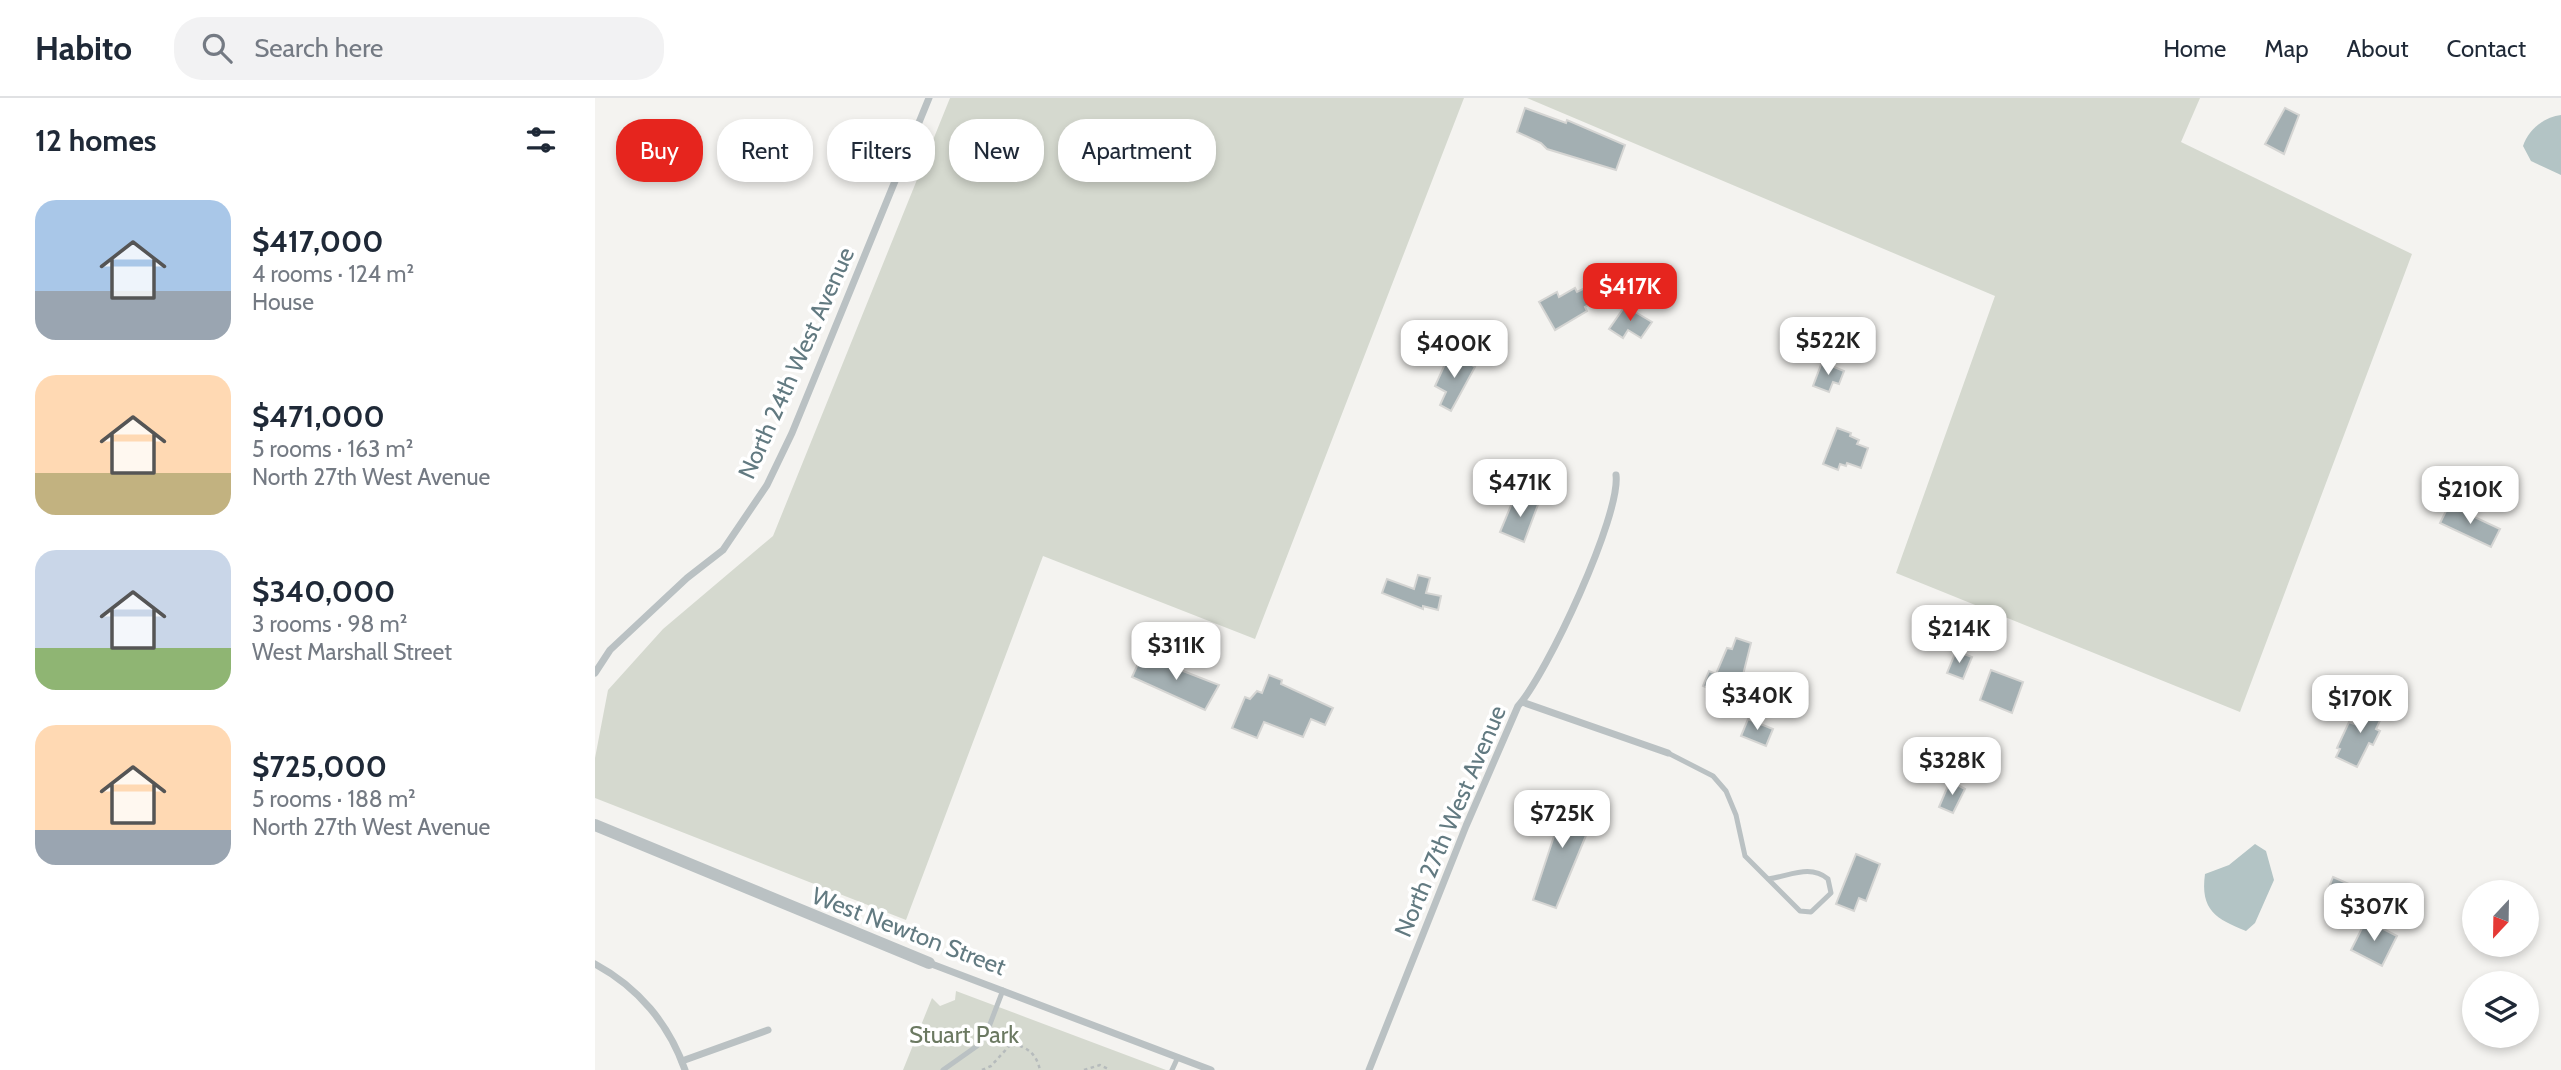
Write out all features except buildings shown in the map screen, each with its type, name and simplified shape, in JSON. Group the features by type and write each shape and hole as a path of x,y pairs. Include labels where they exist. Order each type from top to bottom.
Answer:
{"street":[{"name":"North 24th West Avenue","path":"595,673 610,650 687,578 723,550 767,485 792,433 929,98"},
{"name":"North 27th West Avenue","path":"1369,1070 1466,827 1522,702 1551,654 1576,601 1618,489 1616,475"},
{"path":"1522,702 1668,753"},
{"name":"West Newton Street","path":"595,825 929,963 1210,1070"},
{"path":"595,964 626,983 648,1004 659,1018 685,1070"},
{"path":"682,1061 768,1030"}],"lane":[{"path":"1668,753 1713,776 1725,791 1736,815 1745,856 1768,879 1800,911 1811,912 1831,892 1828,879 1818,871 1801,871 1768,879"},
{"path":"943,1070 977,1046 987,1032 1003,990"},
{"path":"1172,1070 1178,1057"}],"path":[{"path":"982,1070 991,1066 1012,1043 1028,1048 1037,1059 1040,1070"},
{"path":"1084,1070 1100,1065 1110,1070"}],"green space":[{"path":"950,98 1464,98 1255,639 1043,556 906,920 595,798 595,758 608,690 663,629 773,536 916,182 935,182 935,135"},
{"path":"1527,98 2200,98 2181,142 2412,254 2240,712 1896,573 1995,296"},
{"name":"Stuart Park","path":"956,991 1166,1070 903,1070 932,998 940,1006 955,1000"}],"shaded area":[{"path":"2561,115 2561,175 2531,161 2523,146 2537,125"},
{"path":"2255,844 2266,851 2274,880 2255,923 2246,931 2212,912 2205,896 2205,874 2229,865"}]}
